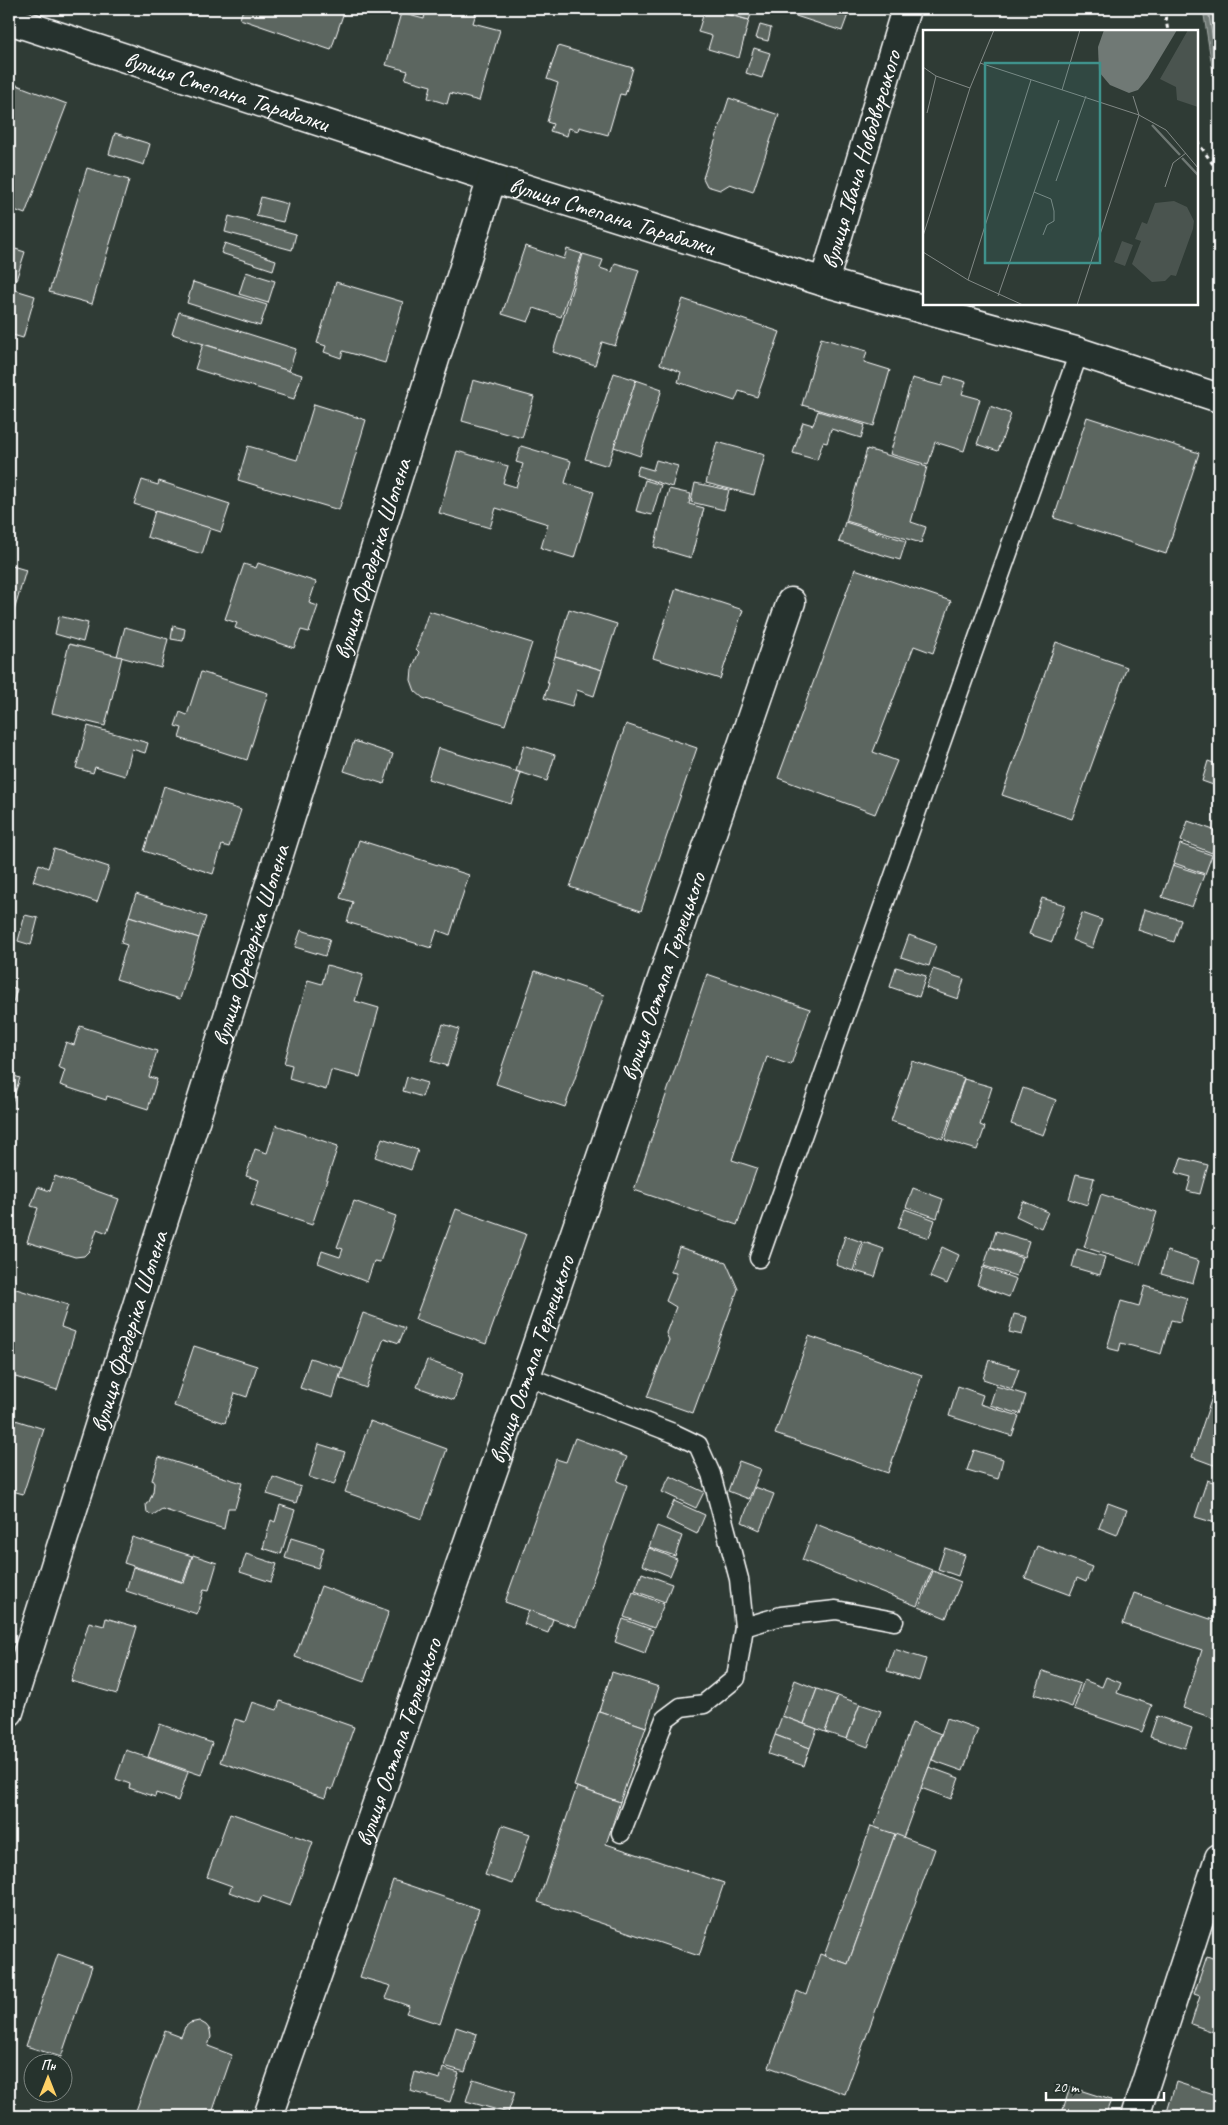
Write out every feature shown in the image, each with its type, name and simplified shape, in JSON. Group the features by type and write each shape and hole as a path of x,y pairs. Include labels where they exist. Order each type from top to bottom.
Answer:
{"street":[{"name":"вулиця Івана Новодворського","path":"824,282 906,9"},
{"name":"вулиця Степана Тарабалки","path":"9,20 492,178 824,282 1079,352 1219,398"},
{"name":"вулиця Фредеріка Шопена","path":"9,1712 492,178"},
{"name":"вулиця Остапа Терлецького","path":"268,2116 526,1376 791,602"},
{"path":"1135,2116 1219,1858"}],"lane":[{"path":"758,1258 1079,352"},
{"path":"526,1376 673,1433 698,1445 711,1474 740,1579 744,1627 736,1678 704,1704 682,1707 665,1719 621,1833"},
{"path":"744,1627 782,1616 836,1610 894,1622"}],"path":[{"path":"1164,9 1168,30"},
{"path":"1198,142 1219,173"}],"water":[{"path":"1203,9 1219,9 1219,97 1216,92"}],"building":[{"path":"243,9 345,9 331,50 240,19"},
{"path":"426,9 452,15 454,9 476,13 473,23 500,30 479,101 450,93 447,104 428,98 431,86 405,79 408,71 386,65 401,13 424,19"},
{"path":"705,9 749,20 739,58 708,49 712,36 698,32"},
{"path":"709,9 753,9 749,20"},
{"path":"774,9 850,9 842,31"},
{"path":"760,25 771,28 768,41 756,38"},
{"path":"558,46 633,68 625,95 620,94 608,135 579,127 578,131 569,128 567,136 550,131 553,124 547,122 558,83 547,79"},
{"path":"754,48 770,53 762,78 746,73"},
{"path":"9,82 67,104 25,214 9,208"},
{"path":"729,98 779,115 753,192 730,184 720,190 707,186 703,178"},
{"path":"115,133 150,144 144,165 109,154"},
{"path":"87,168 129,180 92,304 49,292"},
{"path":"261,197 288,204 283,222 256,216"},
{"path":"229,216 296,234 292,250 225,232"},
{"path":"225,243 276,260 273,270 221,253"},
{"path":"525,246 564,259 567,249 582,254 561,317 534,308 528,322 502,314"},
{"path":"9,247 25,252 16,280 9,278"},
{"path":"583,254 603,260 600,268 612,272 615,263 639,270 615,346 602,342 595,365 553,352"},
{"path":"246,272 275,281 268,303 239,294"},
{"path":"193,282 267,305 260,326 187,303"},
{"path":"336,282 403,302 385,363 343,351 341,358 324,352 326,346 317,343"},
{"path":"9,288 35,296 23,338 9,334"},
{"path":"683,299 780,332 757,397 739,391 735,401 678,382 681,372 660,364"},
{"path":"179,312 296,349 289,371 172,334"},
{"path":"821,338 867,351 864,362 890,370 874,426 802,405"},
{"path":"203,344 302,375 294,399 195,369"},
{"path":"614,373 636,380 608,466 585,459"},
{"path":"945,376 966,382 962,394 980,399 964,451 935,442 928,465 890,454 912,378 942,386"},
{"path":"473,380 534,397 522,438 462,421"},
{"path":"636,380 662,389 640,456 614,447"},
{"path":"314,404 366,420 339,510 238,480 248,446 297,460"},
{"path":"990,406 1011,414 998,451 977,444"},
{"path":"818,411 865,425 861,438 831,429 827,443 823,442 817,460 793,453 803,422 813,425"},
{"path":"1087,417 1199,453 1166,554 1054,518"},
{"path":"717,442 765,455 754,495 706,483"},
{"path":"521,446 571,461 565,483 594,492 574,558 541,548 548,524 496,508 490,528 439,513 457,451 508,466 503,483 516,487 523,464 516,462"},
{"path":"867,449 927,467 911,522 926,527 921,543 846,521"},
{"path":"656,460 678,466 672,487 636,475 639,466 653,470"},
{"path":"142,480 158,485 159,481 230,504 221,532 134,504"},
{"path":"645,480 661,485 652,515 636,511"},
{"path":"695,483 729,490 724,510 691,502"},
{"path":"669,489 691,494 689,504 704,508 691,558 654,547"},
{"path":"155,511 210,528 202,554 147,537"},
{"path":"845,522 906,541 900,560 839,542"},
{"path":"258,563 316,582 309,603 318,606 309,632 301,630 294,648 235,628 237,623 225,619 244,564 256,568"},
{"path":"9,565 26,570 14,611 9,610"},
{"path":"855,569 951,601 933,653 914,646 873,752 897,761 875,814 778,778"},
{"path":"676,588 743,610 720,679 653,658"},
{"path":"569,609 617,624 602,670 555,656"},
{"path":"429,611 532,643 505,725 423,698 415,691 411,680 412,669 419,652 416,649"},
{"path":"59,616 88,623 83,642 55,634"},
{"path":"173,626 185,629 183,641 171,639"},
{"path":"125,627 168,639 161,668 117,656"},
{"path":"1056,642 1127,667 1072,819 1002,795"},
{"path":"69,644 122,657 105,726 52,713"},
{"path":"555,656 602,670 594,696 577,690 572,706 544,698"},
{"path":"201,672 268,693 247,760 179,738 182,728 175,726 180,712 187,715"},
{"path":"626,724 697,748 641,911 570,887"},
{"path":"88,726 148,743 145,753 132,749 125,776 95,767 93,773 76,768"},
{"path":"354,741 393,754 384,784 344,771"},
{"path":"524,745 555,755 547,781 516,771"},
{"path":"438,748 521,773 511,804 428,779"},
{"path":"1208,761 1219,765 1219,787 1202,781"},
{"path":"164,786 241,810 229,847 222,845 213,874 144,851"},
{"path":"1188,821 1219,832 1212,853 1181,841"},
{"path":"359,840 469,875 450,935 437,930 431,948 347,922 353,902 340,898"},
{"path":"1180,844 1212,855 1205,874 1174,863"},
{"path":"54,849 109,867 97,902 33,881 39,864 48,868"},
{"path":"1173,865 1204,875 1192,907 1162,897"},
{"path":"136,894 206,917 199,938 129,916"},
{"path":"1042,898 1065,905 1052,942 1029,934"},
{"path":"1144,909 1181,920 1174,942 1138,930"},
{"path":"1082,913 1102,920 1092,948 1072,940"},
{"path":"25,915 38,918 31,945 18,941"},
{"path":"129,916 199,938 180,999 116,979 127,945 121,943"},
{"path":"301,930 330,939 325,956 295,947"},
{"path":"909,935 936,945 929,966 901,957"},
{"path":"327,965 363,975 355,1001 379,1008 360,1077 331,1070 326,1090 289,1079 292,1065 284,1063 308,980 322,984"},
{"path":"896,967 926,976 919,997 890,987"},
{"path":"933,969 964,979 958,999 926,988"},
{"path":"535,971 604,995 565,1107 496,1084"},
{"path":"707,974 810,1009 791,1065 767,1057 732,1160 757,1168 737,1225 634,1190"},
{"path":"9,986 17,989 9,1016"},
{"path":"443,1024 459,1029 447,1066 431,1061"},
{"path":"80,1026 157,1051 149,1077 157,1079 148,1109 107,1096 106,1100 60,1085 65,1070 58,1067 66,1042 74,1045"},
{"path":"912,1061 964,1078 943,1139 891,1121"},
{"path":"9,1074 20,1078 12,1102 9,1101"},
{"path":"407,1077 427,1083 422,1097 403,1091"},
{"path":"964,1079 992,1087 980,1125 985,1127 977,1150 945,1140"},
{"path":"1023,1088 1056,1100 1043,1135 1011,1124"},
{"path":"276,1125 338,1146 312,1225 251,1205 259,1180 246,1176 255,1149 267,1153"},
{"path":"382,1138 418,1150 411,1170 375,1157"},
{"path":"1181,1158 1208,1165 1200,1194 1187,1191 1191,1177 1176,1173"},
{"path":"1076,1174 1094,1178 1087,1205 1069,1199"},
{"path":"55,1176 119,1199 107,1233 97,1229 90,1250 84,1256 75,1257 27,1242 38,1208 31,1206 38,1187 50,1191"},
{"path":"913,1188 943,1199 937,1218 906,1207"},
{"path":"1101,1194 1157,1212 1140,1265 1084,1247"},
{"path":"354,1201 396,1216 380,1262 374,1261 367,1282 318,1263 322,1251 340,1257 343,1249 337,1247"},
{"path":"1023,1201 1048,1212 1041,1228 1016,1216"},
{"path":"456,1209 526,1234 486,1344 415,1319"},
{"path":"905,1209 935,1220 929,1238 898,1228"},
{"path":"996,1231 1029,1241 1024,1257 991,1247"},
{"path":"845,1236 862,1242 853,1271 836,1265"},
{"path":"864,1242 884,1249 875,1277 855,1271"},
{"path":"679,1247 726,1262 738,1289 693,1413 647,1397 669,1340 666,1333 676,1307 666,1301 676,1276 676,1273 671,1272 671,1270"},
{"path":"942,1247 959,1255 947,1284 930,1277"},
{"path":"990,1247 1022,1258 1016,1276 984,1266"},
{"path":"1077,1249 1105,1257 1100,1275 1072,1267"},
{"path":"1167,1251 1199,1261 1193,1283 1161,1274"},
{"path":"983,1267 1016,1279 1009,1297 977,1285"},
{"path":"1145,1286 1187,1298 1180,1322 1171,1320 1161,1354 1121,1343 1119,1351 1107,1348 1121,1301 1139,1306"},
{"path":"13,1288 68,1305 61,1327 75,1332 57,1390 9,1375 9,1294 12,1294"},
{"path":"363,1313 405,1328 399,1343 384,1338 366,1388 340,1378"},
{"path":"1014,1314 1027,1317 1022,1335 1009,1332"},
{"path":"809,1336 922,1375 888,1473 775,1434"},
{"path":"194,1346 257,1366 247,1397 235,1393 225,1423 174,1406"},
{"path":"310,1358 342,1368 333,1398 300,1388"},
{"path":"427,1360 463,1373 454,1400 417,1387"},
{"path":"989,1360 1019,1369 1012,1389 983,1379"},
{"path":"958,1386 983,1395 980,1404 1019,1416 1012,1436 949,1416"},
{"path":"996,1386 1026,1395 1020,1414 990,1405"},
{"path":"1214,1391 1219,1393 1219,1467 1192,1457"},
{"path":"9,1418 44,1429 23,1494 9,1490"},
{"path":"370,1421 447,1449 422,1519 345,1492"},
{"path":"575,1438 627,1457 617,1481 627,1485 576,1627 505,1602 556,1459 566,1462"},
{"path":"319,1444 345,1452 334,1485 309,1477"},
{"path":"974,1450 1003,1459 998,1479 967,1470"},
{"path":"159,1457 242,1483 235,1508 228,1508 224,1529 162,1509 153,1515 147,1513 146,1504 149,1502 153,1492 154,1483 152,1480"},
{"path":"739,1461 761,1469 749,1499 728,1491"},
{"path":"670,1476 704,1492 696,1508 662,1492"},
{"path":"273,1477 301,1487 296,1503 267,1494"},
{"path":"1207,1480 1219,1484 1219,1524 1195,1517"},
{"path":"755,1487 774,1494 760,1530 742,1522"},
{"path":"674,1501 705,1515 697,1534 666,1519"},
{"path":"1108,1503 1127,1510 1117,1535 1099,1528"},
{"path":"280,1505 295,1510 281,1554 263,1548 271,1520 275,1522"},
{"path":"816,1524 932,1570 917,1606 802,1560"},
{"path":"657,1526 682,1536 675,1556 649,1547"},
{"path":"132,1537 192,1556 183,1582 124,1563"},
{"path":"291,1538 324,1548 318,1568 285,1558"},
{"path":"1037,1546 1092,1567 1086,1582 1077,1578 1070,1595 1025,1578"},
{"path":"649,1548 677,1559 670,1576 642,1565"},
{"path":"945,1548 965,1555 958,1576 938,1569"},
{"path":"246,1554 277,1564 271,1582 240,1572"},
{"path":"193,1555 217,1563 209,1590 204,1589 197,1614 126,1591 133,1567 184,1583"},
{"path":"933,1571 961,1582 946,1618 919,1607"},
{"path":"642,1573 672,1584 665,1602 635,1591"},
{"path":"321,1586 389,1611 364,1682 295,1657"},
{"path":"633,1592 664,1604 654,1628 624,1617"},
{"path":"1134,1593 1219,1622 1219,1720 1183,1708 1202,1650 1123,1624"},
{"path":"529,1610 553,1619 548,1633 524,1624"},
{"path":"106,1618 137,1627 117,1694 71,1681 89,1622 104,1626"},
{"path":"623,1619 653,1630 645,1653 615,1642"},
{"path":"894,1649 926,1659 919,1681 887,1671"},
{"path":"1043,1671 1080,1684 1072,1707 1035,1694"},
{"path":"612,1672 659,1687 646,1727 599,1711"},
{"path":"1106,1677 1121,1683 1117,1693 1152,1705 1142,1732 1074,1709 1084,1680 1102,1687"},
{"path":"795,1680 817,1689 804,1724 782,1716"},
{"path":"817,1689 838,1696 825,1732 804,1724"},
{"path":"838,1696 860,1704 847,1739 825,1732"},
{"path":"280,1701 354,1727 332,1790 328,1788 325,1798 220,1762 235,1719 245,1722 252,1702 277,1710"},
{"path":"860,1704 881,1711 868,1747 847,1739"},
{"path":"599,1711 646,1727 620,1802 574,1786"},
{"path":"782,1716 817,1729 810,1748 775,1735"},
{"path":"1157,1716 1192,1728 1185,1748 1150,1737"},
{"path":"947,1718 978,1729 963,1771 932,1760"},
{"path":"912,1723 941,1734 903,1838 874,1827"},
{"path":"160,1724 212,1743 201,1775 148,1757"},
{"path":"775,1735 810,1748 804,1766 768,1754"},
{"path":"126,1750 188,1772 178,1801 156,1793 155,1797 129,1788 130,1784 116,1779"},
{"path":"929,1767 959,1778 951,1799 921,1788"},
{"path":"577,1787 620,1802 606,1844 724,1883 699,1956 538,1902"},
{"path":"230,1813 313,1842 290,1906 262,1896 259,1903 229,1892 232,1886 207,1877"},
{"path":"502,1825 530,1834 513,1884 485,1875"},
{"path":"871,1826 895,1834 848,1964 824,1956"},
{"path":"895,1834 935,1849 845,2094 769,2067 797,1991 806,1995 820,1954 848,1964"},
{"path":"393,1880 479,1909 440,2024 406,2013 409,2006 386,1998 391,1986 360,1977"},
{"path":"1219,1947 1219,2034 1191,2024 1200,1996 1194,1994 1207,1956 1215,1959"},
{"path":"58,1954 92,1966 63,2052 45,2052 26,2046"},
{"path":"199,2021 210,2030 211,2037 208,2046 232,2055 211,2116 134,2116 165,2031 181,2037 185,2027 190,2023"},
{"path":"456,2027 477,2034 465,2072 444,2066"},
{"path":"443,2068 459,2073 450,2102 410,2091 415,2072 440,2079"},
{"path":"473,2079 515,2092 508,2113 466,2101"},
{"path":"1176,2082 1219,2096 1219,2116 1157,2116 1159,2109 1167,2112"},
{"path":"1070,2087 1111,2100 1105,2116 1061,2116"}]}
